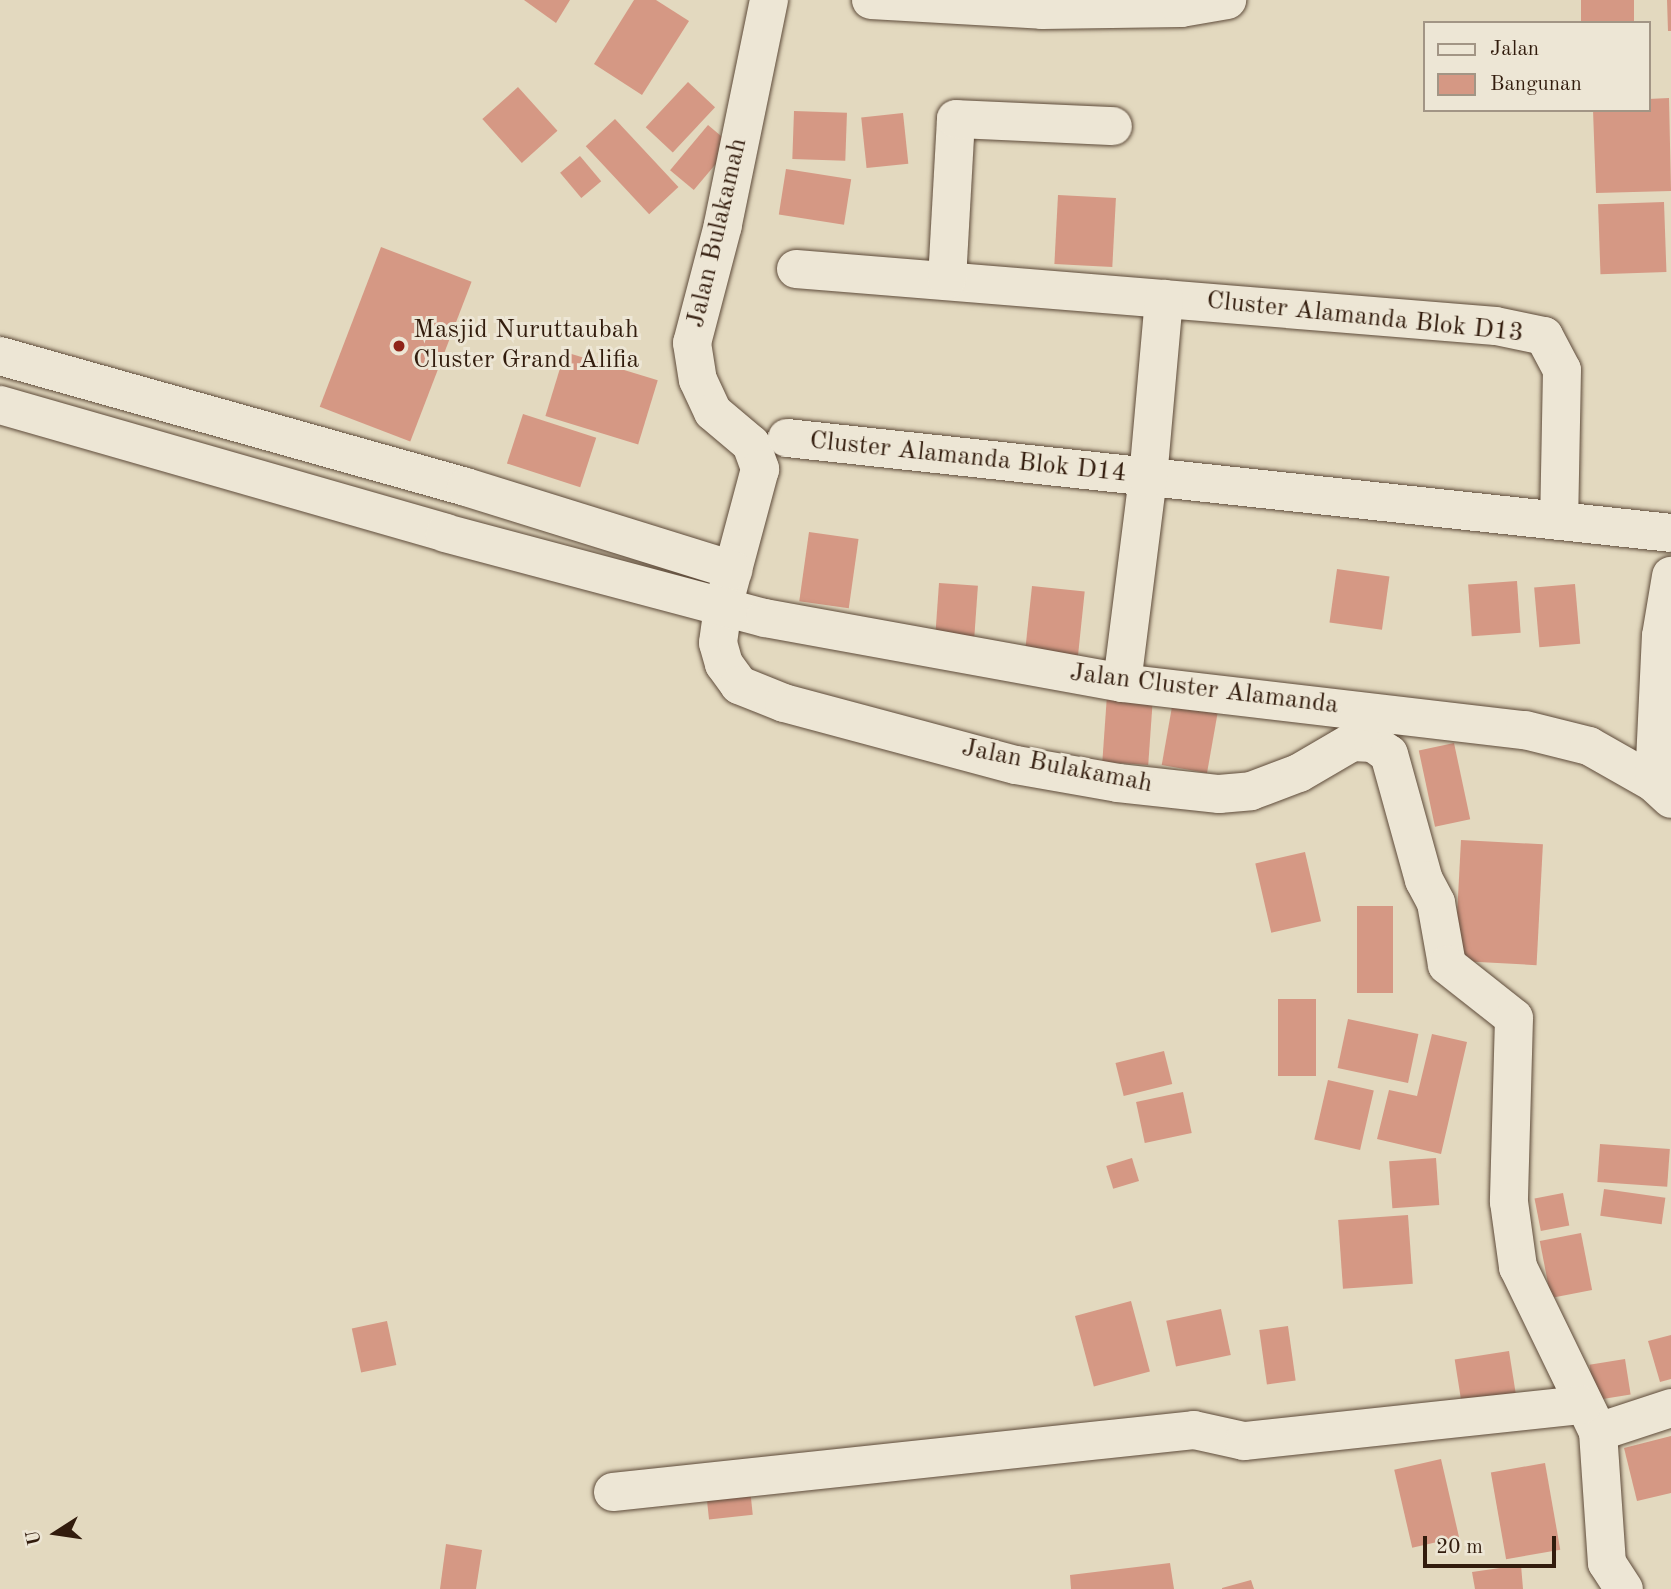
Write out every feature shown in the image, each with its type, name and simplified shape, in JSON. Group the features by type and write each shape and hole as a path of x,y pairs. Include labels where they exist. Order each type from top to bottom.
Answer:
{"street":[{"name":"Jalan Bulakamah","path":"769,0 723,225 692,343 698,380 713,412 751,444 760,468 723,607 718,643 724,664 739,685 784,703 1016,765 1219,794 1251,791 1299,773 1352,742 1373,743 1389,754 1424,880 1436,903 1447,965 1514,1018 1509,1202 1518,1267 1590,1418"},
{"path":"871,0 1042,10 1181,8 1227,0"},
{"path":"947,280 956,118 1113,126"},
{"path":"796,269 1164,299 1149,478 1122,683"},
{"name":"Cluster Alamanda Blok D13","path":"1164,299 1496,326 1544,337 1562,370 1559,521"},
{"path":"0,356 466,487 733,570"},
{"name":"Jalan Cluster Alamanda","path":"0,405 445,533 723,607 1122,683 1525,730 1589,746 1663,791"},
{"name":"Cluster Alamanda Blok D14","path":"787,438 1149,478"},
{"path":"1149,478 1671,533"},
{"path":"1663,791 1661,636 1671,576"},
{"path":"613,1492 1194,1430 1244,1441 1590,1418 1671,1408"},
{"path":"1590,1418 1607,1563 1624,1589"}],"building":[{"path":"524,0 570,0 556,23"},
{"path":"634,0 656,0 689,21 642,95 594,64"},
{"path":"1581,0 1634,0 1634,21 1581,21"},
{"path":"1667,0 1671,0 1671,31 1668,31"},
{"path":"688,82 715,107 673,153 646,127"},
{"path":"518,87 557,131 522,163 482,119"},
{"path":"1669,98 1671,191 1596,193 1593,112 1650,112 1650,99"},
{"path":"794,111 847,113 845,161 792,159"},
{"path":"903,113 908,164 867,168 861,117"},
{"path":"615,119 678,187 649,214 586,146"},
{"path":"708,125 732,145 694,190 670,170"},
{"path":"580,156 601,181 581,198 560,173"},
{"path":"786,169 851,179 844,225 779,214"},
{"path":"1058,195 1116,198 1112,267 1054,264"},
{"path":"1664,202 1666,272 1600,274 1598,204"},
{"name":"Masjid Nuruttaubah Cluster Grand Alifia","path":"381,247 472,282 410,441 320,407"},
{"path":"565,352 658,380 638,444 545,416"},
{"path":"523,414 596,438 580,487 507,463"},
{"path":"809,532 859,539 849,608 799,601"},
{"path":"1337,569 1389,576 1382,630 1329,622"},
{"path":"1517,581 1521,633 1472,636 1468,584"},
{"path":"939,583 978,586 974,645 935,642"},
{"path":"1575,584 1580,644 1539,647 1534,588"},
{"path":"1032,586 1085,592 1077,665 1024,660"},
{"path":"1107,695 1153,698 1148,765 1102,762"},
{"path":"1173,701 1218,709 1207,773 1162,765"},
{"path":"1454,743 1470,819 1435,827 1419,750"},
{"path":"1461,840 1543,844 1537,965 1455,961"},
{"path":"1305,852 1321,921 1271,933 1255,863"},
{"path":"1357,906 1393,906 1393,993 1357,993"},
{"path":"1278,999 1316,999 1316,1076 1278,1076"},
{"path":"1348,1019 1418,1034 1408,1083 1338,1068"},
{"path":"1432,1034 1467,1042 1441,1154 1377,1139 1389,1090 1417,1096"},
{"path":"1164,1051 1172,1084 1124,1096 1115,1063"},
{"path":"1328,1080 1374,1091 1360,1150 1314,1139"},
{"path":"1183,1092 1192,1133 1145,1143 1136,1102"},
{"path":"1600,1144 1670,1149 1667,1187 1597,1182"},
{"path":"1132,1158 1139,1181 1113,1189 1106,1166"},
{"path":"1436,1158 1439,1205 1392,1208 1389,1161"},
{"path":"1604,1189 1665,1198 1662,1224 1600,1216"},
{"path":"1563,1193 1569,1225 1541,1231 1535,1199"},
{"path":"1408,1215 1413,1284 1343,1289 1338,1220"},
{"path":"1581,1233 1592,1290 1551,1298 1540,1241"},
{"path":"1131,1301 1150,1372 1094,1387 1075,1316"},
{"path":"1221,1309 1231,1355 1176,1367 1166,1321"},
{"path":"387,1321 396,1365 361,1373 352,1328"},
{"path":"1288,1326 1296,1380 1267,1385 1259,1330"},
{"path":"1671,1335 1671,1379 1660,1382 1648,1341"},
{"path":"1509,1351 1517,1401 1463,1410 1455,1360"},
{"path":"1625,1359 1631,1395 1595,1400 1589,1365"},
{"path":"1671,1436 1671,1493 1637,1501 1624,1448"},
{"path":"1441,1459 1459,1537 1412,1548 1394,1470"},
{"path":"1545,1463 1560,1550 1506,1559 1491,1473"},
{"path":"749,1479 753,1515 709,1519 705,1484"},
{"path":"446,1544 482,1550 476,1589 440,1589"},
{"path":"1170,1563 1174,1589 1071,1589 1070,1575"},
{"path":"1521,1565 1523,1589 1475,1589 1472,1572"},
{"path":"1251,1580 1254,1589 1222,1589 1222,1588"}],"place":[{"name":"Masjid Nuruttaubah Cluster Grand Alifia","path":"399,346"}]}
